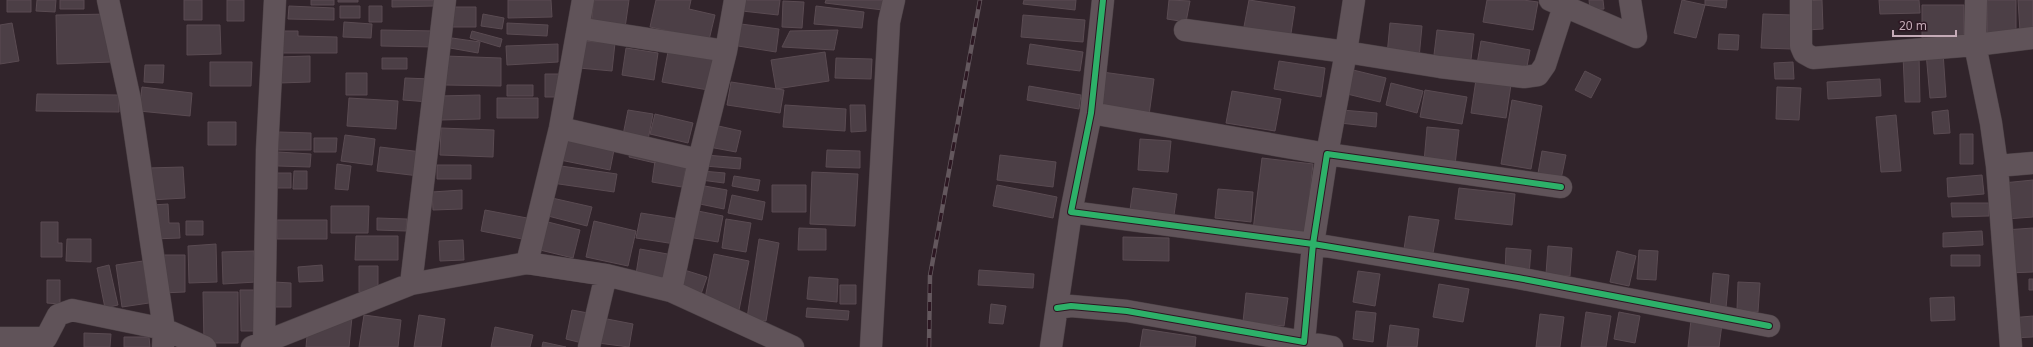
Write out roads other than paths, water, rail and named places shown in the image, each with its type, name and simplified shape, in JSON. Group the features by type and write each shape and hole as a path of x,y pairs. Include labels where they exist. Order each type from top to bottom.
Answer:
{"street":[{"path":"108,0 130,100 163,338"},
{"path":"275,0 258,345 295,338 411,284 527,263 606,274 671,291 793,347"},
{"path":"411,284 445,0"},
{"path":"527,263 560,128 583,0"},
{"path":"671,291 699,160 726,51 735,0"},
{"path":"871,347 889,22 894,0"},
{"path":"1051,347 1071,212 1091,113 1103,0"},
{"path":"1304,342 1313,244 1354,0"},
{"path":"1185,30 1346,52 1440,67 1524,77 1538,75 1545,65 1557,3 1636,37 1630,0"},
{"path":"1801,0 1801,46 1804,53 1813,58 1975,45 2033,38"},
{"path":"1976,0 1975,45 1991,123 1997,166 2011,347"},
{"path":"578,28 726,51"},
{"path":"1091,113 1327,154 1561,187"},
{"path":"560,128 699,160"},
{"path":"1997,166 2033,163"},
{"path":"1071,212 1313,244 1518,278 1769,326"},
{"path":"589,347 606,274"},
{"path":"1057,308 1071,306 1127,311 1332,347"},
{"path":"0,338 46,342 58,315 72,310 163,338 205,347"}],"railway":[{"path":"929,347 930,276 980,0"}]}
